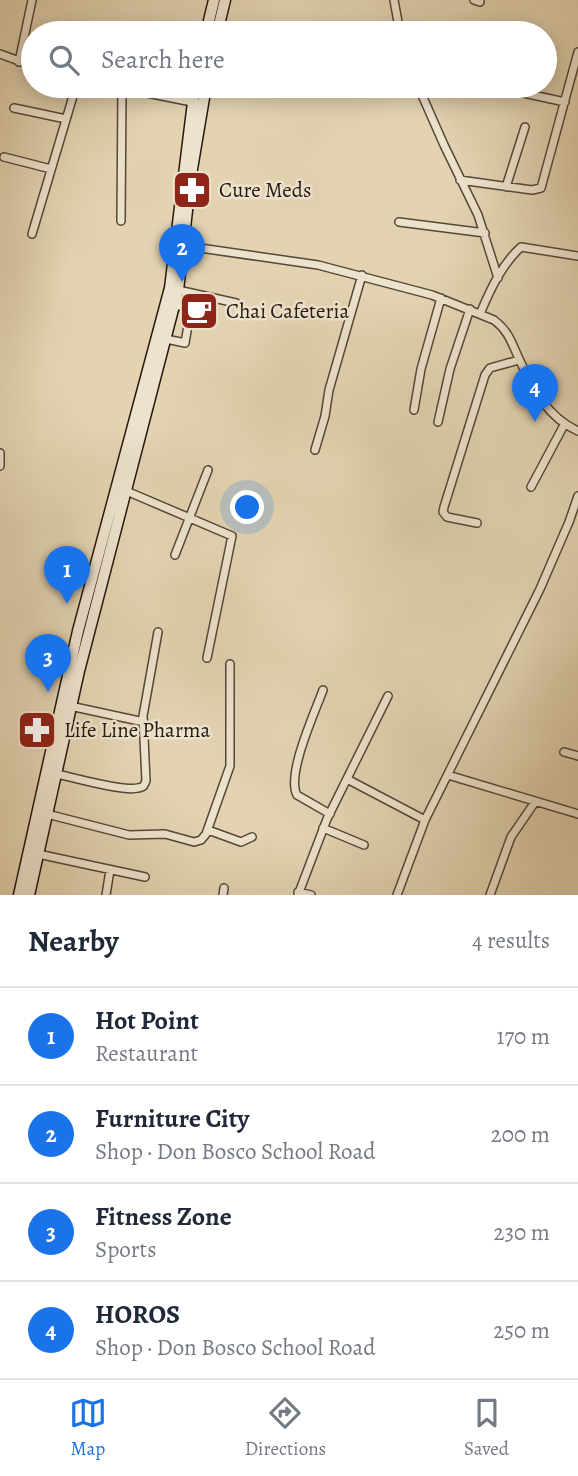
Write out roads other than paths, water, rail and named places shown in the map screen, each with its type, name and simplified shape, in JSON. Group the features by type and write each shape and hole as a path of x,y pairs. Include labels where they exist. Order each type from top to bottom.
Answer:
{"main road":[{"path":"209,21 214,0"},
{"path":"220,21 225,0"},
{"path":"29,895 70,706 178,290 180,245 196,98"},
{"path":"197,103 199,98"},
{"path":"19,895 78,631 180,245"}],"street":[{"path":"28,21 32,0"},
{"path":"394,0 398,21"},
{"path":"0,54 19,62 21,52"},
{"path":"460,180 532,190 541,188 578,52"},
{"path":"32,234 72,98"},
{"path":"121,221 122,98"},
{"path":"172,98 197,103"},
{"path":"423,98 485,233 498,278"},
{"path":"546,98 565,102"},
{"path":"14,108 66,119"},
{"path":"506,187 525,127"},
{"path":"4,157 51,169"},
{"path":"399,222 485,233"},
{"path":"180,245 318,265 362,275 470,309 502,326 546,408 564,425 578,431"},
{"path":"480,314 498,278 513,255 522,247 578,256"},
{"path":"315,450 362,275"},
{"path":"178,290 236,303"},
{"path":"414,410 421,369 441,298"},
{"path":"166,339 185,343 191,308 174,305"},
{"path":"438,422 450,369 470,309"},
{"path":"477,523 447,517 443,512 444,507 485,375 490,368 519,360"},
{"path":"531,487 564,425"},
{"path":"0,453 0,466"},
{"path":"175,555 208,470"},
{"path":"124,490 232,536 208,658"},
{"path":"397,895 425,820 540,589 578,496"},
{"path":"56,774 123,788 144,786 144,722 158,632"},
{"path":"47,814 130,835 165,834 194,842 201,840 208,830 230,766 230,664"},
{"path":"323,690 299,758 294,790 297,795 330,814"},
{"path":"310,895 298,894 323,828 388,696"},
{"path":"70,706 144,722"},
{"path":"564,752 578,756"},
{"path":"449,775 578,814"},
{"path":"348,779 425,820"},
{"path":"490,895 511,837 535,802"},
{"path":"323,828 364,845"},
{"path":"208,830 241,842 252,837"},
{"path":"38,854 145,877"},
{"path":"106,895 110,870"}],"place":[{"name":"Cure Meds","path":"192,190"},
{"name":"Furniture City","path":"182,282"},
{"name":"Chai Cafeteria","path":"199,311"},
{"name":"HOROS","path":"535,422"},
{"name":"Hot Point","path":"67,604"},
{"name":"Fitness Zone","path":"48,692"},
{"name":"Life Line Pharma","path":"37,730"}]}
